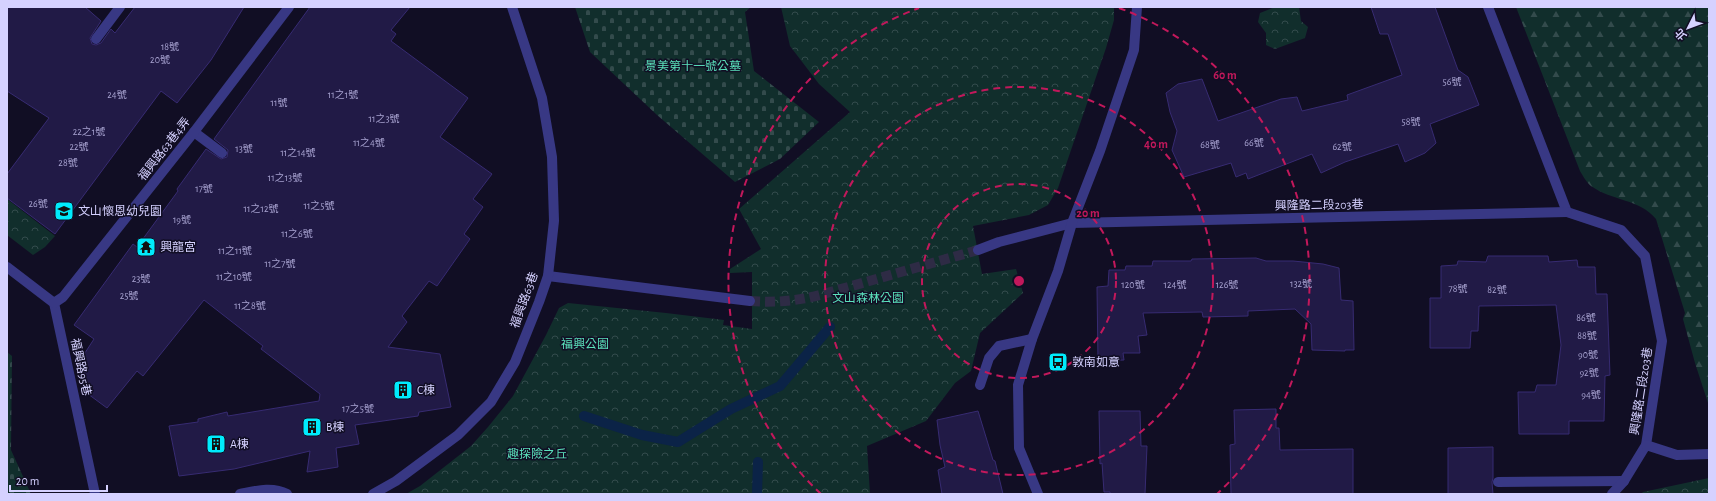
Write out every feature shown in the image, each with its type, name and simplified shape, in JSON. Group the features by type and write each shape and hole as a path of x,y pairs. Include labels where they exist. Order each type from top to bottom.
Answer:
{"street":[{"path":"96,39 120,7"},
{"name":"福興路63巷4弄","path":"54,303 63,297 194,132 289,7"},
{"name":"福興路63巷","path":"373,494 396,481 458,435 491,402 515,362 540,302 548,276 554,221 552,157 542,98 512,7"},
{"path":"1038,494 1019,448 1018,385 1032,339 1058,271 1072,223 1100,151 1134,50 1137,7"},
{"path":"1488,7 1567,212"},
{"path":"194,132 222,153"},
{"name":"興隆路二段203巷","path":"978,250 999,242 1072,223 1567,212 1621,230 1645,256 1662,341 1646,445 1624,481 1612,494"},
{"path":"7,267 54,303"},
{"path":"548,276 750,301"},
{"name":"福興路95巷","path":"54,303 95,494"},
{"path":"980,385 989,358 999,346 1032,339"},
{"path":"1646,445 1677,455 1709,454"},
{"path":"1498,482 1624,481"},
{"path":"240,494 265,489 276,490 287,494"}],"green space":[{"name":"景美第十一號公墓","path":"575,7 751,7 745,12 754,71 819,122 780,159 735,182 657,115 590,52"},
{"name":"文山森林公園","path":"781,7 1114,7 1114,20 1106,48 1058,188 1048,205 1029,215 973,226 982,274 1016,269 1023,293 980,333 971,371 955,383 926,421 867,446 870,494 406,494 420,486 471,446 488,427 513,396 559,308 568,303 724,320 723,325 752,329 752,272 730,273 730,269 761,249 739,209 850,112 819,84 790,46"},
{"path":"1275,7 1299,7 1301,21 1308,27 1305,38 1275,49 1266,45 1266,33 1258,22 1260,13"},
{"path":"1516,7 1709,7 1709,406 1683,319 1685,313 1656,219 1649,212 1634,204 1599,191 1591,186 1585,179 1580,171"},
{"path":"7,199 55,236 45,247 33,255 7,235"},
{"path":"7,352 12,356 11,450 31,494 7,494"},
{"path":"1709,478 1709,494 1641,494 1643,492"}],"building":[{"path":"7,7 85,7 101,21 90,38 92,44 96,45 101,43 111,29 115,33 135,7 244,7 211,60 177,103 161,91 55,234 7,198 7,174 49,118 7,91"},
{"path":"310,7 410,7 391,30 396,34 391,41 468,98 440,137 492,174 473,199 483,207 464,234 470,239 437,286 429,281 402,316 407,322 388,347 440,354 451,407 419,412 418,416 355,425 359,444 336,448 338,467 307,472 310,451 234,469 179,476 169,426 198,422 198,419 227,412 228,416 319,401 320,394 261,349 263,346 204,300 143,376 137,371 107,408 88,394 81,359 94,339 74,325 133,244 137,247 178,191 177,189 206,149 221,159 227,157 228,150 214,139"},
{"path":"1371,7 1435,7 1458,70 1468,77 1479,105 1430,124 1436,143 1425,153 1405,162 1398,144 1345,162 1321,173 1312,154 1248,179 1246,173 1236,177 1231,163 1184,177 1172,150 1177,131 1170,112 1166,93 1178,84 1202,79 1218,121 1281,99 1297,97 1302,111 1348,100 1347,95 1402,75 1388,34 1380,34"},
{"path":"1488,256 1548,256 1549,262 1577,260 1578,267 1595,267 1596,294 1607,294 1610,375 1605,376 1604,421 1569,421 1569,434 1519,434 1518,392 1535,392 1537,385 1556,385 1561,345 1556,305 1479,306 1478,331 1471,331 1470,348 1430,348 1430,298 1441,298 1441,266 1457,265 1458,261 1486,262"},
{"path":"1256,258 1266,261 1293,261 1323,264 1339,268 1341,300 1353,301 1354,350 1312,350 1311,324 1295,309 1248,311 1248,316 1203,317 1202,312 1143,313 1147,335 1138,336 1140,353 1123,353 1124,360 1098,361 1097,287 1108,286 1109,270 1125,270 1126,266 1152,266 1153,261"},
{"path":"1276,409 1276,428 1279,428 1280,450 1353,449 1353,494 1231,494 1230,445 1235,444 1234,410"},
{"path":"978,411 993,460 995,461 1003,494 942,494 938,470 945,467 940,445 937,420"},
{"path":"1099,411 1140,411 1141,446 1147,446 1145,494 1110,494 1110,492 1104,492 1102,463 1100,464"},
{"path":"1493,447 1493,494 1448,494 1448,448"}],"waterway":[{"path":"584,416 642,435 678,442 731,409 780,386 830,327"},
{"path":"757,494 758,462"}],"tunnel":[{"path":"750,301 776,302 820,295 978,250"}],"place":[{"name":"文山懷恩幼兒園","path":"64,211"},
{"name":"興龍宮","path":"146,247"},
{"name":"敦南如意","path":"1058,362"},
{"name":"C棟","path":"403,390"},
{"name":"B棟","path":"312,427"},
{"name":"A棟","path":"216,444"}],"park label":[{"name":"福興公園","path":"585,344"},
{"name":"趣探險之丘","path":"537,454"}]}
